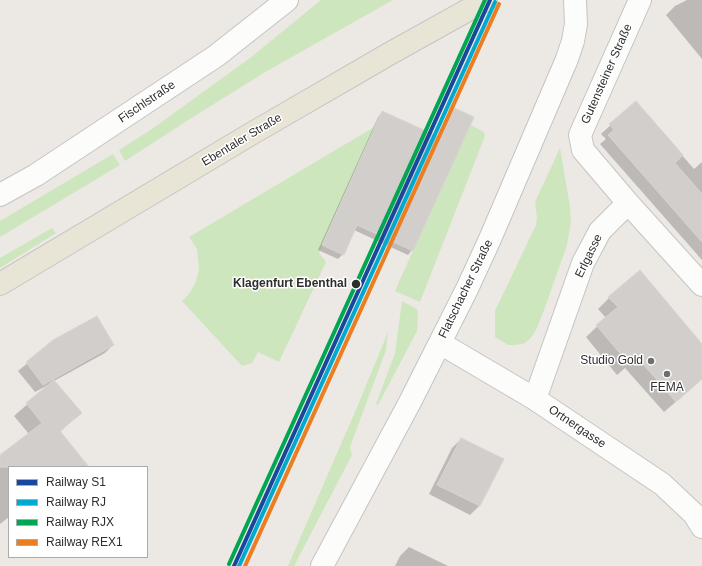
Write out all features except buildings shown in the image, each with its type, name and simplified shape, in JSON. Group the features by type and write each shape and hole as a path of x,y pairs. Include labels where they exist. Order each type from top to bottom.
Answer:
{"main road":[{"name":"Ebentaler Straße","path":"0,284 251,134 486,0"}],"street":[{"name":"Fischlstraße","path":"0,195 36,176 216,56 288,0"},
{"name":"Flatschacher Straße","path":"322,566 383,454 440,343 490,239 564,66 575,30 575,0"},
{"name":"Gutensteiner Straße","path":"628,203 583,150 580,135 640,0"},
{"path":"628,203 702,285"},
{"name":"Erlgasse","path":"535,399 583,263 600,231 628,203"},
{"name":"Ortnergasse","path":"440,343 535,399 662,484 694,514 702,527"}],"green space":[{"path":"321,0 393,0 267,71 125,161 119,150 152,129 250,58"},
{"path":"469,124 484,132 485,136 420,302 395,291"},
{"path":"376,126 319,253 326,262 279,362 258,352 252,363 242,366 182,301 189,294 195,284 199,270 197,249 189,237"},
{"path":"560,148 570,207 571,222 567,245 536,330 530,339 523,344 508,345 495,337 495,311 536,225 537,218 535,202"},
{"path":"113,154 120,165 0,237 0,221"},
{"path":"52,228 56,233 0,268 0,258"},
{"path":"402,301 417,309 417,331 378,405 376,404 395,353"},
{"path":"388,332 386,350 350,447 352,455 294,566 288,566 358,405"}],"rail line":[{"name":"RJX","path":"229,564 485,0"},
{"name":"S1","path":"234,566 490,0"},
{"name":"RJ","path":"239,566 495,2"},
{"name":"REX1","path":"245,566 499,4"}],"place":[{"name":"Klagenfurt Ebenthal","path":"356,284"},
{"name":"Studio Gold","path":"651,361"},
{"name":"FEMA","path":"667,374"}]}
